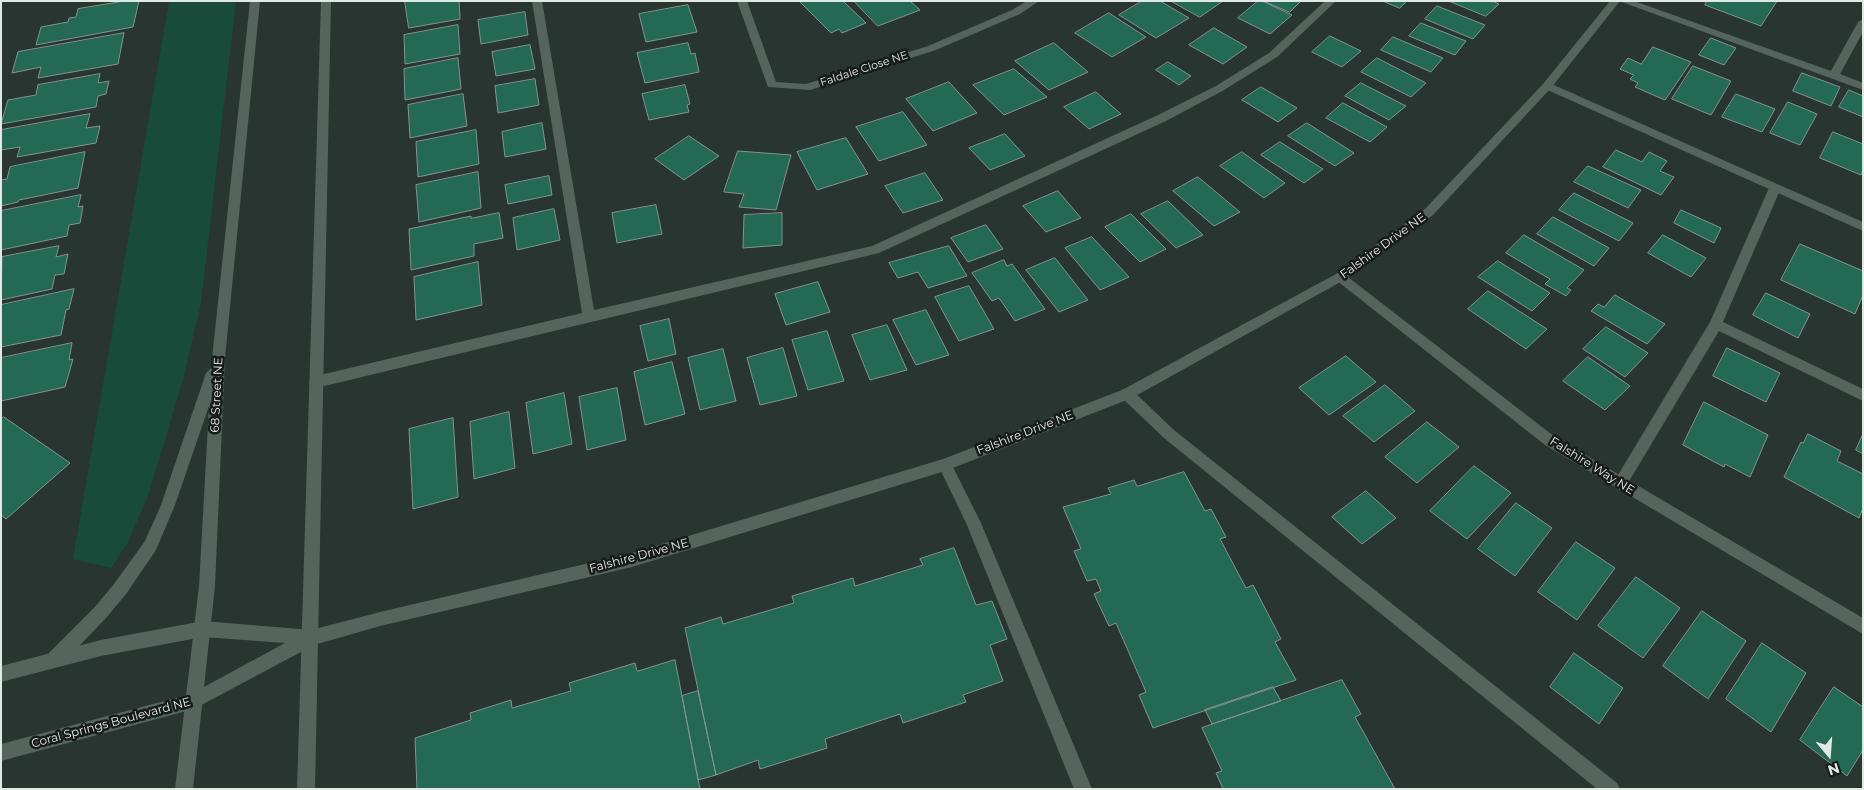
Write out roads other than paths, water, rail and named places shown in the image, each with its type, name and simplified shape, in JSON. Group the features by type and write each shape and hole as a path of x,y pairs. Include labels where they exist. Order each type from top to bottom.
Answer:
{"street":[{"name":"68 Street NE","path":"184,789 207,586 218,358 255,1"},
{"path":"306,789 326,1"},
{"path":"537,1 589,316"},
{"name":"Faldale Close NE","path":"742,1 772,85 806,88 932,48 1016,12 1034,1"},
{"path":"316,382 875,250 1162,118 1220,88 1273,54 1331,1"},
{"name":"Falshire Drive NE","path":"311,638 389,617 632,560 946,465 1127,394 1340,277 1429,212 1546,86 1615,1"},
{"path":"1624,1 1834,76 1863,22"},
{"path":"1546,86 1863,226"},
{"path":"1620,484 1716,324 1775,188"},
{"name":"Falshire Way NE","path":"1340,277 1550,441 1863,627"},
{"path":"1716,324 1863,395"},
{"path":"55,659 100,613 151,546 168,505 218,358"},
{"path":"1127,394 1170,434 1611,789"},
{"path":"946,465 974,523 1083,789"},
{"path":"1,674 101,648 203,628 311,638"},
{"name":"Coral Springs Boulevard NE","path":"1,753 194,701 311,638"}],"lane":[{"path":"1834,76 1863,86"}]}
